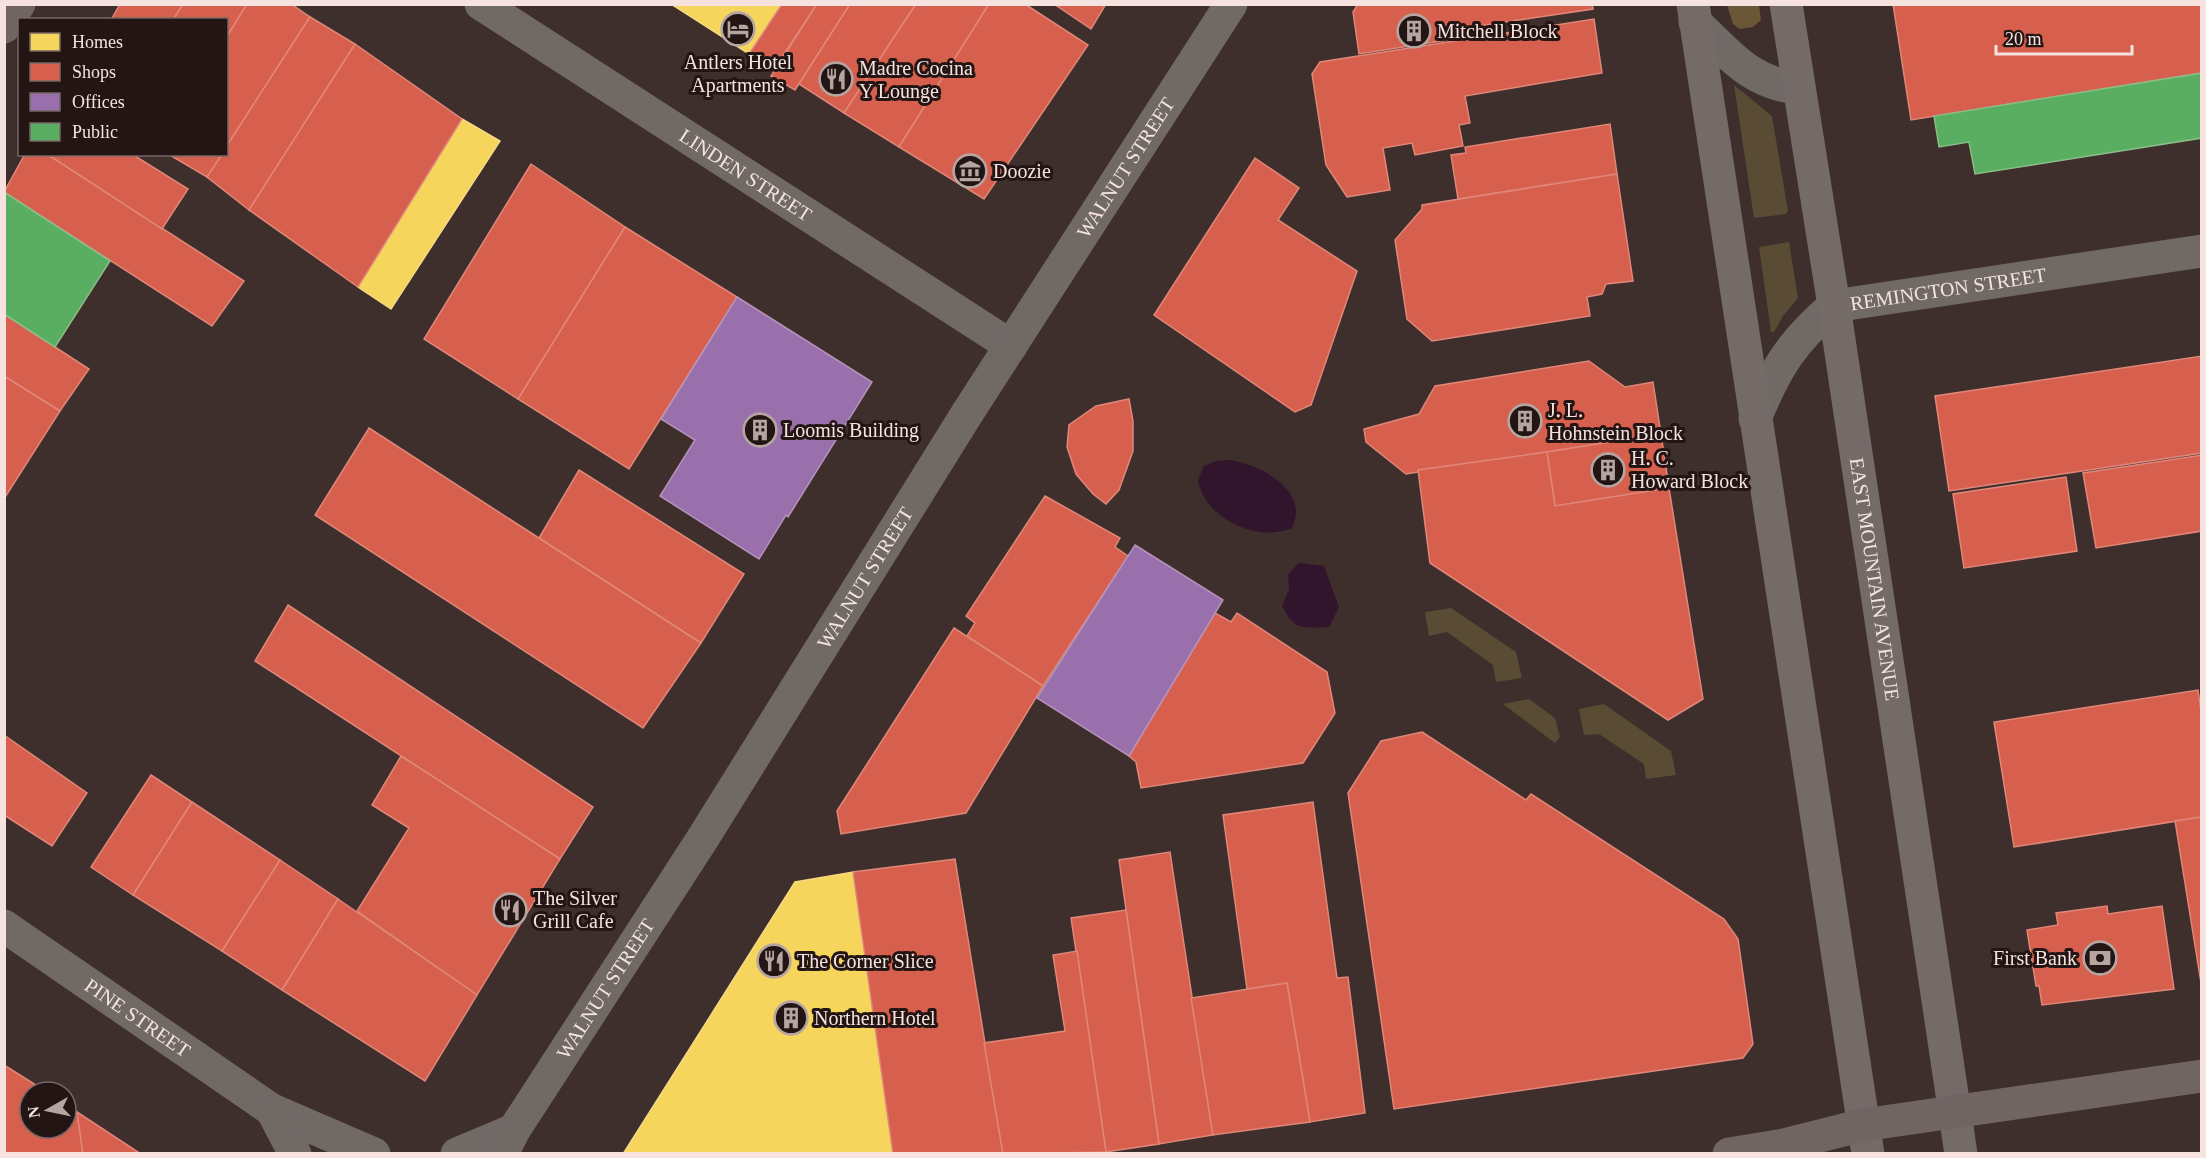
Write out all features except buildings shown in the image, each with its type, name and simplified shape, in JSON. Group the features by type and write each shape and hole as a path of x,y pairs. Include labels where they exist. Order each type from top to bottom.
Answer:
{"highway":[{"path":"4,27 19,4"},
{"path":"1729,1154 1784,1145 1865,1139 1955,1112 2202,1076"}],"street":[{"name":"LINDEN STREET","path":"481,4 1011,346"},
{"name":"WALNUT STREET","path":"508,1142 703,838 837,619 1231,4"},
{"name":"EAST MOUNTAIN AVENUE","path":"1786,4 1834,306 1961,1154"},
{"path":"1694,13 1747,72 1774,85 1799,89"},
{"path":"1694,13 1865,1139"},
{"name":"REMINGTON STREET","path":"1755,419 1768,386 1786,355 1806,329 1834,306 2202,251"},
{"name":"PINE STREET","path":"4,926 272,1110 374,1154"},
{"name":"PINE STREET","path":"272,1110 295,1154"},
{"path":"457,1154 508,1142"}],"shaded area":[{"path":"1727,5 1759,5 1761,20 1753,27 1740,29 1733,24"},
{"path":"1734,85 1772,116 1788,211 1786,214 1754,218"},
{"path":"1789,242 1798,298 1783,316 1774,332 1771,332 1759,247"},
{"path":"1230,460 1256,468 1280,482 1294,502 1296,515 1292,528 1278,532 1248,529 1234,524 1210,506 1202,494 1198,480 1204,466 1216,461"},
{"path":"1299,563 1324,566 1339,607 1329,627 1312,628 1295,624 1282,606 1289,589 1288,574"},
{"path":"1451,608 1516,652 1522,678 1496,682 1493,665 1447,632 1429,636 1425,612"},
{"path":"1529,699 1555,718 1560,737 1555,743 1503,704"},
{"path":"1604,704 1671,751 1676,775 1646,779 1644,764 1599,734 1584,735 1579,709"}],"place":[{"name":"Antlers Hotel Apartments","path":"738,29"},
{"name":"Mitchell Block","path":"1414,31"},
{"name":"Madre Cocina Y Lounge","path":"836,79"},
{"name":"Doozie","path":"970,171"},
{"name":"J. L. Hohnstein Block","path":"1525,421"},
{"name":"Loomis Building","path":"760,430"},
{"name":"H. C. Howard Block","path":"1608,470"},
{"name":"The Silver Grill Cafe","path":"510,910"},
{"name":"First Bank","path":"2100,958"},
{"name":"The Corner Slice","path":"774,961"},
{"name":"Northern Hotel","path":"791,1018"}]}
